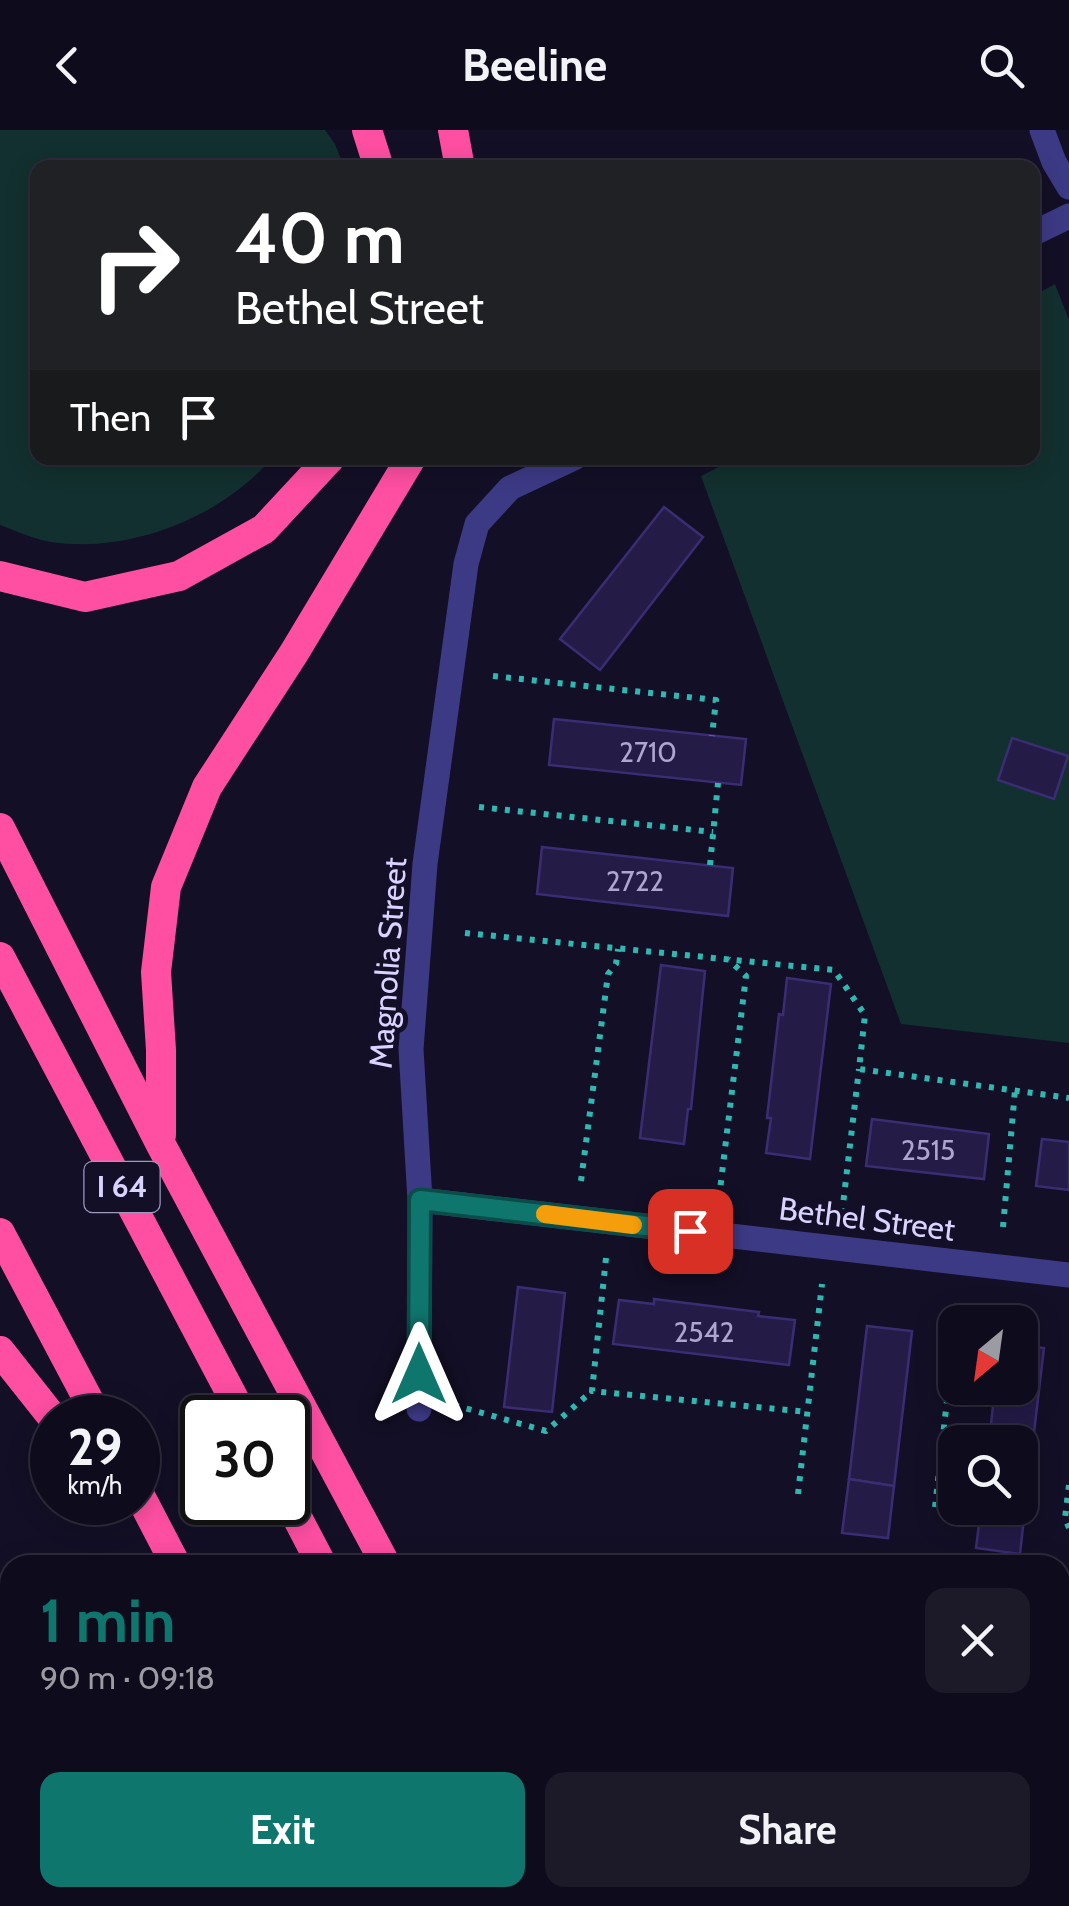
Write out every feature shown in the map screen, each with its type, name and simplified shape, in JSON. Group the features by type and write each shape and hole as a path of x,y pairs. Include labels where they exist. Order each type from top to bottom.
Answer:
{"highway":[{"path":"366,130 376,160"},
{"path":"453,130 459,160"},
{"path":"0,576 86,597 179,576 264,530 324,465"},
{"path":"160,1143 161,1050 156,972 166,887 206,788 294,653 408,465"},
{"path":"0,828 160,1143 381,1555"},
{"name":"I 64","path":"0,957 232,1395"},
{"path":"0,1233 86,1395"},
{"path":"0,1351 34,1395"},
{"path":"136,1525 158,1555"},
{"path":"155,1525 171,1555"},
{"path":"301,1525 317,1555"}],"street":[{"path":"1042,130 1054,162 1069,186"},
{"path":"1040,230 1069,216"},
{"name":"Magnolia Street","path":"419,1409 420,1200 410,1048 425,864 466,564 478,524 510,488 559,465"},
{"name":"Bethel Street","path":"420,1200 1069,1275"}],"path":[{"path":"493,676 716,700 712,736"},
{"path":"710,865 718,783"},
{"path":"479,806 713,832"},
{"path":"465,933 834,970 865,1015 842,1213"},
{"path":"581,1180 608,974 616,964 618,949"},
{"path":"719,1198 746,976 727,958"},
{"path":"859,1069 1069,1098"},
{"path":"1003,1227 1016,1090"},
{"path":"454,1405 546,1431 592,1391 606,1258"},
{"path":"798,1494 822,1284"},
{"path":"958,1301 958,1305"},
{"path":"592,1391 807,1412"},
{"path":"935,1507 946,1405"},
{"path":"1069,1485 1065,1518 1069,1528"}],"green space":[{"path":"0,130 325,130 341,160 30,160 30,465 265,465 227,498 201,514 142,536 81,544 45,541 0,525"},
{"path":"1055,284 1069,320 1069,1043 901,1024 701,476 722,465 1040,465 1040,292"}],"building":[{"path":"664,507 703,537 600,670 560,639"},
{"path":"554,719 746,739 741,785 549,765"},
{"path":"1012,738 1068,756 1054,799 998,780"},
{"path":"542,847 733,868 728,916 537,894"},
{"path":"661,965 705,971 684,1144 640,1138"},
{"path":"787,978 831,984 810,1159 766,1153 779,1014 783,1015"},
{"path":"872,1119 989,1134 984,1179 866,1166"},
{"path":"1042,1139 1069,1142 1069,1190 1036,1186"},
{"path":"518,1287 565,1293 552,1412 504,1407"},
{"path":"654,1299 795,1320 789,1365 613,1344 619,1300 654,1304"},
{"path":"867,1326 912,1331 894,1486 849,1479"},
{"path":"1038,1347 1044,1348 1038,1399"},
{"path":"993,1405 1037,1405 1035,1425 991,1425"},
{"path":"849,1479 894,1486 888,1538 842,1533"},
{"path":"979,1525 1023,1525 1020,1554 976,1548"}],"slow traffic":[{"path":"545,1214 633,1225"}],"route":[{"path":"419,1374 420,1200 690,1231"}]}
